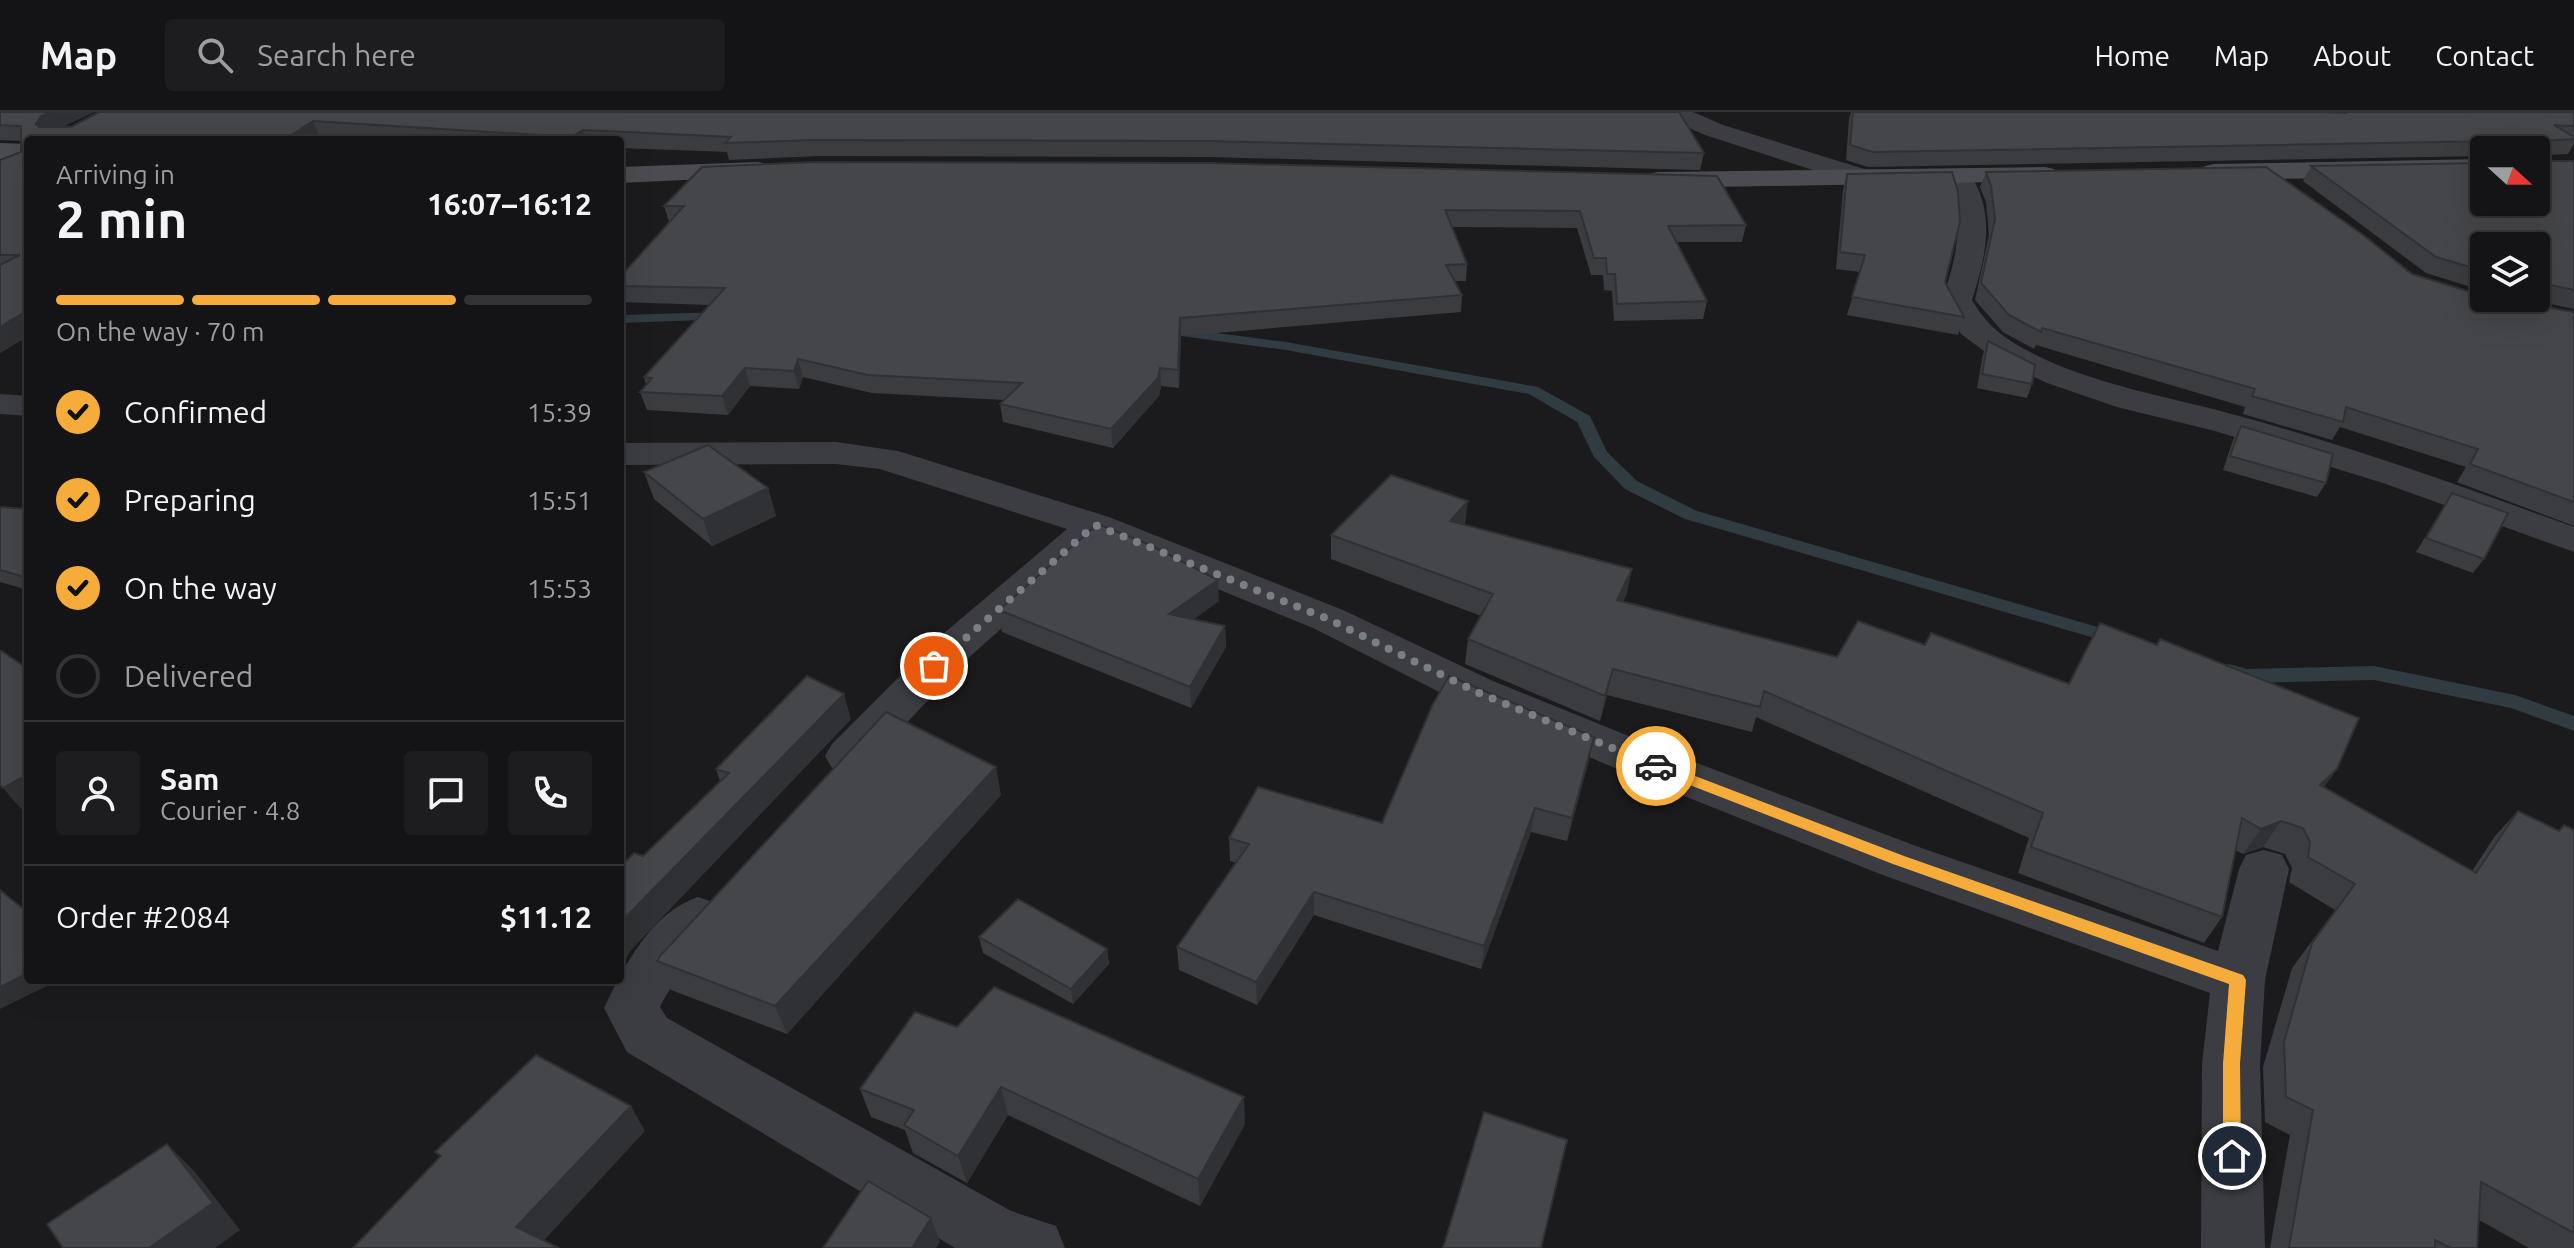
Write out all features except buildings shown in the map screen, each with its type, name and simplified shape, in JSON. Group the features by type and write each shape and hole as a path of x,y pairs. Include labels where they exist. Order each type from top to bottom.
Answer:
{"street":[{"path":"1673,112 1714,130 1868,179"},
{"path":"0,151 24,154"},
{"path":"0,170 24,156"},
{"path":"2189,172 2470,167"},
{"path":"624,175 788,168"},
{"path":"2266,171 2303,197"},
{"path":"1635,179 2066,175"},
{"path":"1959,177 1971,198 1974,251 1957,300 1972,327 2003,350 2059,376 2129,400 2226,423 2399,476 2574,540"},
{"path":"0,404 24,406"},
{"path":"624,454 836,453 885,459 1095,525 1328,619 1477,692 1651,764 1898,860 2238,980"},
{"path":"818,789 951,650 1095,525"},
{"path":"2233,1248 2231,1064 2238,980 2264,869"},
{"path":"734,879 651,969 632,1008 647,1035 999,1239 1033,1248"}],"waterway":[{"path":"624,319 724,316"},
{"path":"1171,331 1286,346 1533,390 1584,419 1600,454 1631,485 1691,515 2122,640"},
{"path":"2229,671 2247,676 2374,673 2515,702 2574,724"}],"way so far":[{"path":"934,666 1095,525 1328,619 1477,692 1656,766"}],"route":[{"path":"1656,766 1898,860 2238,980 2231,1064 2232,1156"}]}
